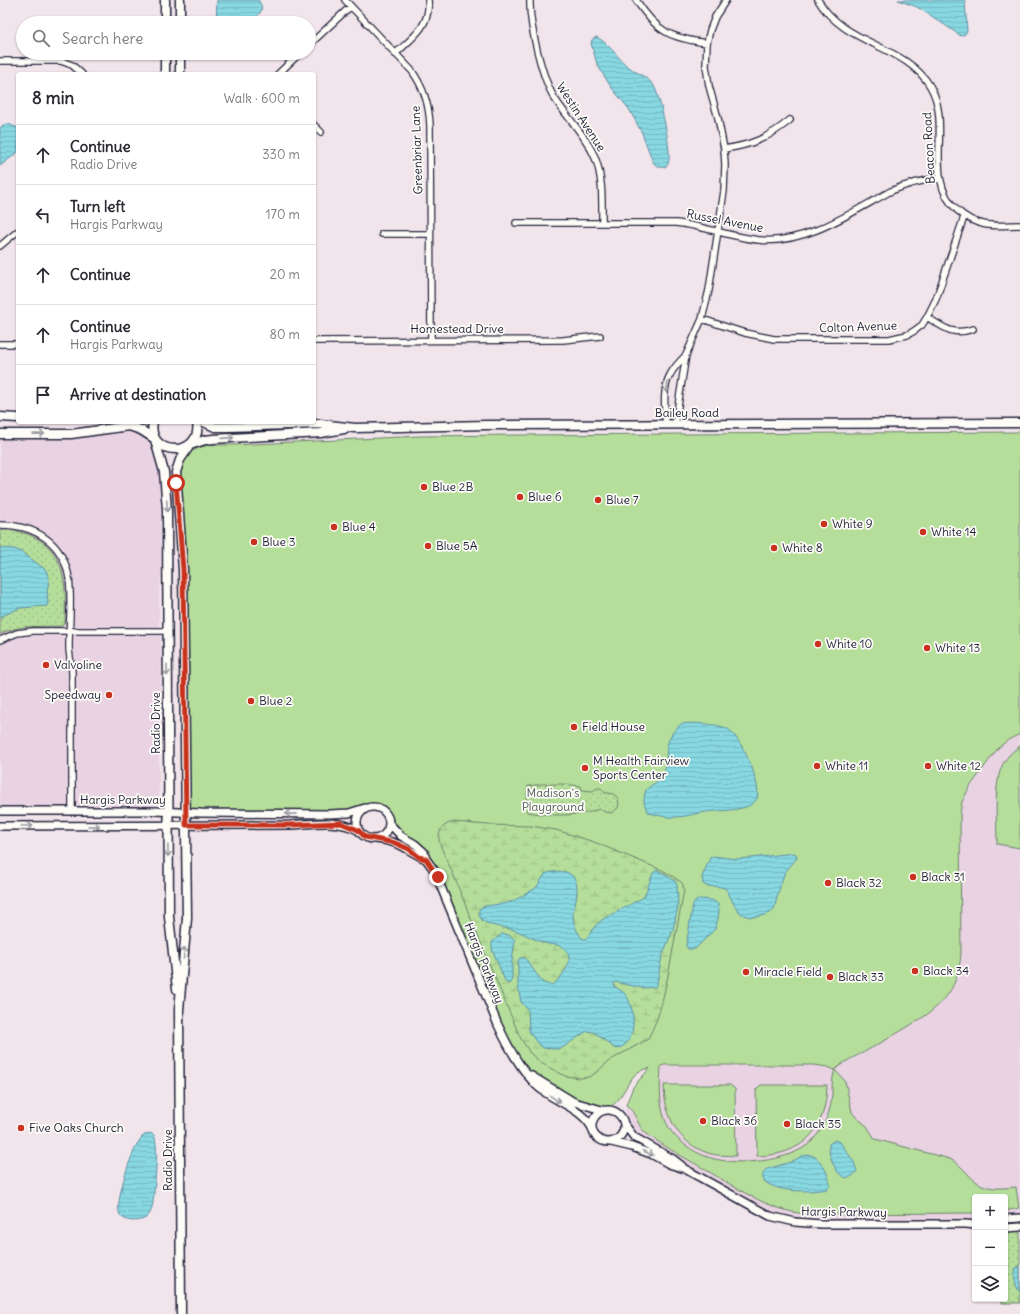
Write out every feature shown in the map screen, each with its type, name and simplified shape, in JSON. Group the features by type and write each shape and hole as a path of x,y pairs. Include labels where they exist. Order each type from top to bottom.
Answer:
{"main road":[{"path":"165,0 165,16"},
{"path":"180,0 180,16"},
{"path":"165,60 165,72"},
{"path":"180,60 180,72"},
{"path":"0,418 14,418"},
{"name":"Bailey Road","path":"155,440 169,448 180,449 205,440 213,439 321,433 355,428 447,426 1020,423"},
{"name":"Radio Drive","path":"153,424 155,440 164,472 166,498 169,917 179,1006"},
{"name":"Radio Drive","path":"181,1314 179,1006 187,918 183,569 176,472 180,460 194,440 197,433 197,424"},
{"name":"Bailey Road","path":"209,424 219,427 320,424 355,428"},
{"path":"0,434 71,434 129,426 141,430 155,440"}],"street":[{"name":"Greenbriar Lane","path":"345,0 412,71 418,80 428,102 430,125 431,340"},
{"path":"395,54 418,33 425,24 428,15 428,0"},
{"name":"Westin Avenue","path":"530,0 531,19 545,79 555,99 584,138 596,160 602,187 602,223"},
{"path":"636,0 653,23 670,35 678,38 707,43"},
{"path":"666,425 666,386 672,372 686,355 702,319 709,290 718,231 725,179 724,149 706,66 707,43 715,17 726,0"},
{"name":"Beacon Road","path":"818,0 830,16 842,27 905,60 923,76 930,85 935,94 940,115 940,178 947,198 954,207 964,217 984,224 1020,225"},
{"path":"316,38 351,6"},
{"path":"280,72 293,60"},
{"path":"0,61 64,62 74,66 80,72"},
{"path":"724,149 755,142 775,132 790,120"},
{"path":"316,127 321,132"},
{"name":"Russel Avenue","path":"516,223 676,223 760,240 794,238 817,230 897,188 915,182 940,178"},
{"name":"Colton Avenue","path":"702,319 744,333 774,339 889,339 907,336 922,325 936,299 964,217"},
{"path":"0,246 16,233"},
{"path":"382,234 430,234"},
{"path":"927,317 953,332 966,332 973,329"},
{"name":"Homestead Drive","path":"316,341 563,340 600,336"},
{"path":"0,344 16,344"},
{"path":"676,425 686,355"},
{"path":"0,525 18,526 33,531 51,543 60,554 66,567 69,580 69,657 72,674 72,811"},
{"path":"0,640 12,634 26,631 167,631"},
{"path":"0,826 291,825 336,823 347,824 358,830 365,837 375,839 384,835 389,827 387,814 380,808 373,806 365,808 358,815 356,820 358,830"},
{"name":"Hargis Parkway","path":"0,811 330,814 349,813 365,808"},
{"name":"Hargis Parkway","path":"389,823 401,836 415,844 424,852 426,859 438,877 507,1045 520,1065 536,1085 558,1101 582,1114 592,1128"},
{"name":"Hargis Parkway","path":"375,839 395,843 409,849 419,857 426,859"},
{"name":"Hargis Parkway","path":"527,1072 574,1102 602,1110"},
{"path":"602,1110 612,1110 617,1112 623,1119 625,1125 622,1134 611,1142 600,1140 596,1137 592,1128 594,1117 602,1110"},
{"name":"Hargis Parkway","path":"625,1125 634,1137 673,1159 685,1169 770,1216 795,1222 821,1224 972,1225"},
{"name":"Hargis Parkway","path":"611,1142 632,1147 651,1154 669,1164 685,1169"},
{"path":"1008,1219 1020,1218"},
{"name":"Hargis Parkway","path":"966,1224 972,1223"},
{"path":"1008,1228 1020,1227"}],"shaded area":[{"path":"123,431 140,434 149,442 154,450 160,475 161,575 159,622 161,641 161,678 159,707 159,799 156,804 149,807 0,806 0,440 73,439"},
{"path":"1020,734 1020,1218 1008,1219 1008,1194 972,1194 972,1222 821,1224 770,1216 634,1137 623,1119 628,1100 633,1087 642,1076 659,1066 819,1065 835,1070 845,1062 874,1047 936,1008 951,990 960,966 960,814 962,802 969,788 998,748 1008,740"}],"green space":[{"name":"M Health Fairview Sports Center","path":"1020,432 1020,734 1008,740 998,748 969,788 962,802 960,814 961,952 956,979 951,990 944,999 927,1015 846,1062 835,1070 845,1081 852,1112 867,1126 875,1139 950,1159 959,1165 978,1183 983,1185 995,1188 1016,1187 1019,1208 1008,1210 1008,1194 972,1194 972,1213 807,1214 792,1212 764,1203 673,1151 643,1131 632,1111 626,1105 633,1087 650,1068 638,1072 614,1104 609,1108 602,1110 562,1095 520,1065 426,859 389,823 388,816 382,809 373,807 357,811 186,812 184,630 176,477 182,456 209,445 421,436","holes":["664,1065 813,1065 828,1067 835,1070 830,1107 820,1131 812,1141 802,1148 790,1154 776,1158 745,1162 717,1159 700,1154 686,1146 674,1135 667,1124 662,1108 660,1091 661,1066"]},
{"path":"0,530 23,533 33,537 50,549 57,558 65,586 65,622 62,626 23,627 0,634"},
{"path":"1020,746 1020,848 997,844 996,803 1000,771 1010,754"},
{"name":"Madison's Playground","path":"543,784 581,786 582,790 593,791 600,788 603,789 605,793 616,796 619,801 618,808 611,813 600,809 573,815 527,812 526,806 528,786"},
{"path":"455,822 487,825 530,826 556,830 594,842 664,871 681,882 684,890 668,976 657,1019 648,1039 609,1061 589,1077 579,1078 565,1076 541,1063 530,1053 520,1037 440,845 440,831 446,825"},
{"name":"Black 36","path":"664,1085 730,1085 735,1089 736,1156 711,1154 697,1148 680,1135 670,1117"},
{"name":"Black 35","path":"761,1085 827,1085 826,1101 822,1115 817,1127 809,1137 799,1145 787,1151 773,1155 757,1156 756,1089"},
{"path":"1020,1228 1020,1303 1002,1303 1008,1302 1008,1229"}],"water":[{"path":"217,0 258,0 262,7 258,16 216,16"},
{"path":"898,0 965,0 967,31 961,36 917,7"},
{"path":"596,37 607,45 625,64 648,79 654,86 662,112 669,149 667,166 663,167 654,164 642,133 629,109 611,87 597,64 591,43"},
{"path":"8,124 16,127 16,154 0,166 0,128 3,125"},
{"path":"0,548 14,549 22,552 46,570 49,580 47,606 20,608 0,617"},
{"path":"697,723 717,725 732,732 749,760 753,771 758,791 757,798 754,803 734,810 680,817 665,817 649,813 644,802 646,790 661,778 666,765 667,745 669,738 681,724"},
{"path":"796,854 797,858 785,872 774,909 766,915 752,917 746,916 738,910 726,889 703,884 702,877 710,858 713,856 735,859"},
{"path":"657,870 675,881 677,885 678,906 673,930 662,956 655,987 642,988 616,982 614,983 614,986 626,995 632,1009 633,1026 628,1041 623,1046 616,1049 594,1032 587,1031 562,1048 543,1048 537,1043 529,1031 528,1010 521,1002 518,986 518,961 520,958 525,958 543,983 551,985 557,981 568,966 569,958 567,952 557,945 546,944 515,930 491,925 485,922 481,919 479,911 480,908 508,903 517,899 536,888 545,874 557,871 568,873 575,879 577,885 577,895 573,917 577,931 583,939 586,939 595,926 603,919 644,897 653,873"},
{"path":"700,899 712,900 718,904 718,919 715,929 695,949 688,949 686,946 693,904"},
{"path":"502,934 509,935 515,940 512,961 512,979 508,984 505,981 492,949 492,942"},
{"path":"150,1133 154,1135 156,1147 156,1172 152,1208 150,1214 141,1220 127,1220 121,1216 119,1212 122,1185 138,1143 143,1136"},
{"path":"835,1140 840,1142 854,1162 857,1171 851,1176 846,1177 841,1175 833,1164 830,1157 829,1144"},
{"path":"811,1155 818,1159 826,1171 830,1185 827,1189 812,1191 786,1190 777,1188 764,1181 763,1174 767,1169 791,1162 802,1156"},
{"path":"1020,1266 1020,1292 1015,1278 1016,1268"}],"place":[{"name":"Blue 2B","path":"424,487"},
{"name":"Blue 6","path":"520,497"},
{"name":"Blue 7","path":"598,500"},
{"name":"White 9","path":"824,524"},
{"name":"Blue 4","path":"334,527"},
{"name":"White 14","path":"923,532"},
{"name":"Blue 3","path":"254,542"},
{"name":"Blue 5A","path":"428,546"},
{"name":"White 8","path":"774,548"},
{"name":"White 10","path":"818,644"},
{"name":"White 13","path":"927,648"},
{"name":"Valvoline","path":"46,665"},
{"name":"Speedway","path":"109,695"},
{"name":"Blue 2","path":"251,701"},
{"name":"Field House","path":"574,727"},
{"name":"White 11","path":"817,766"},
{"name":"White 12","path":"928,766"},
{"name":"M Health Fairview Sports Center","path":"585,768"},
{"name":"Black 31","path":"913,877"},
{"name":"Black 32","path":"828,883"},
{"name":"Black 34","path":"915,971"},
{"name":"Miracle Field","path":"746,972"},
{"name":"Black 33","path":"830,977"},
{"name":"Black 36","path":"703,1121"},
{"name":"Black 35","path":"787,1124"},
{"name":"Five Oaks Church","path":"21,1128"}],"route":[{"path":"176,483 183,569 186,825 347,824 358,830 365,837 370,839 385,840 409,849 419,857 426,859 438,877"}]}
